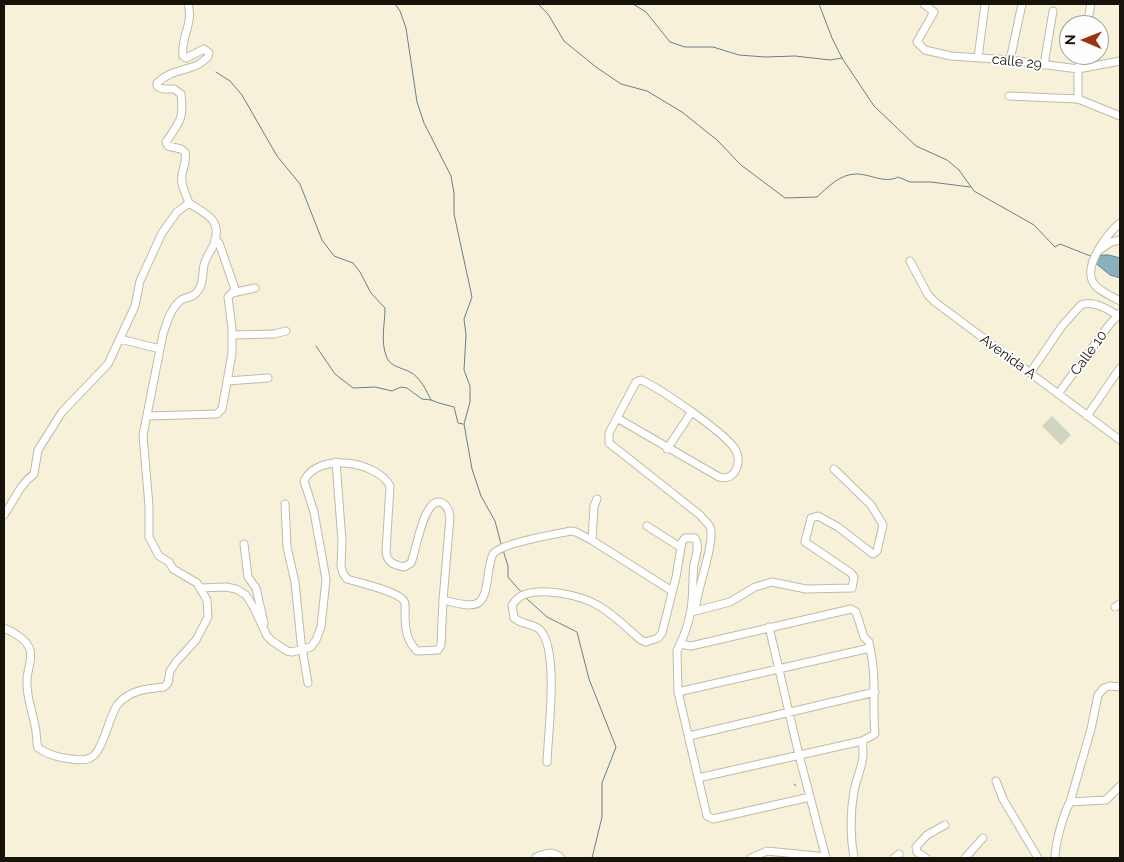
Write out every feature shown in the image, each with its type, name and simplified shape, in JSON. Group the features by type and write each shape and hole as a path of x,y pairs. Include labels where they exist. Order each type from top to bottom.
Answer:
{"street":[{"path":"4,628 25,642 31,655 27,690 36,727 38,748 51,756 86,760 95,755 119,703 136,691 164,687 168,683 170,671 196,640 208,617 207,600 197,583 173,569 169,562 159,556 149,537 149,506 143,449 143,435 167,321 180,301 191,297 199,289 203,280 204,264 216,234 212,219 189,203 182,182 185,152 168,146 166,142 177,129 183,113 181,94 174,89 163,89 157,86 157,82 160,80 179,70 195,66 208,57 209,53 204,49 190,57 186,58 183,56 183,46 190,20 188,4"},
{"name":"calle 29","path":"924,4 934,12 917,42 924,50 951,56 1010,60 1078,69 1120,61"},
{"path":"978,58 985,4"},
{"path":"1010,60 1022,4"},
{"path":"1044,65 1053,12"},
{"path":"1078,99 1079,65"},
{"path":"1009,96 1078,99 1120,116"},
{"path":"4,515 24,481 34,474 38,450 62,412 108,364 135,306 140,281 162,233 177,212 189,203"},
{"path":"1120,223 1106,236 1097,253 1093,263 1091,280 1095,285 1120,301"},
{"path":"215,239 219,244 236,292"},
{"path":"1097,253 1111,242 1120,240"},
{"name":"Avenida A","path":"910,261 928,295 935,302 1087,416 1119,437"},
{"path":"148,416 217,414 222,409 232,354 228,297 236,292 255,288"},
{"path":"1030,373 1062,326 1081,305 1098,306 1119,314"},
{"name":"Calle 10","path":"1058,394 1119,314"},
{"path":"232,335 274,334 286,331"},
{"path":"120,338 160,349"},
{"path":"1087,416 1120,368"},
{"path":"227,381 268,378"},
{"path":"617,418 718,477 724,479 731,476 737,469 739,461 735,450 717,432 641,380 636,382 609,433 609,443 700,515 710,526 712,534 711,545 693,611 677,651 678,692 707,816 713,819 810,797"},
{"path":"667,448 691,413"},
{"path":"200,588 226,587 236,589 246,595 267,636 272,641 287,651 302,650 311,646 316,640 321,627 326,579 314,512 304,481 309,473 317,467 336,462 347,462 384,477 390,486 386,557 394,564 404,567 411,563 424,518 431,506 438,502 443,503 446,507 450,517 443,600 442,644 438,650 417,651 410,644 405,628 406,608 404,601 396,594 347,579 342,573 342,541 336,462"},
{"path":"693,611 730,602 755,587 772,582 803,589 852,588 854,576 851,572 805,542 811,518 818,516 838,527 873,554 877,550 883,525 871,506 834,469"},
{"path":"592,540 594,506 597,499"},
{"path":"285,504 287,547 295,582 302,650 308,683"},
{"path":"647,526 680,547"},
{"path":"443,600 470,606 475,605 483,600 486,594 493,554 508,545 571,531 592,540 672,591"},
{"path":"547,762 550,704 550,659 548,645 542,631 536,626 520,624 514,618 512,605 524,595 547,592 580,597 597,605 641,640 646,642 658,638 662,633 676,577 680,547 685,538 695,538 697,540 693,573 693,611"},
{"path":"244,544 248,577 256,588 259,597 267,636"},
{"path":"680,644 691,646 850,609 856,612 864,636 869,642 873,660 875,734 862,741 698,778"},
{"path":"751,858 767,851 826,858 799,755 769,627"},
{"path":"678,692 870,648"},
{"path":"1055,858 1065,811 1070,802 1091,729 1098,695 1104,688 1110,686 1120,687"},
{"path":"688,736 875,692"},
{"path":"854,858 850,822 855,789 865,755 862,741"},
{"path":"996,780 1003,799 1038,858"},
{"path":"1070,802 1106,800 1120,786"},
{"path":"926,858 917,852 916,847 927,835 945,825"},
{"path":"965,858 983,838"},
{"path":"536,857 549,853 555,854 560,858"}],"green space":[{"path":"1052,416 1071,435 1061,445 1042,426"}],"water":[{"path":"1100,255 1120,258 1120,278 1110,275 1093,261"}],"waterway":[{"path":"395,4 400,11 406,28 417,102 424,123 451,176 454,193 454,214 472,297 464,319 466,335 464,370 470,386 470,402 464,424 472,469 481,496 495,521 501,544"},
{"path":"538,4 548,14 564,41 596,67 621,84 647,91 682,112 717,140 741,165 785,198 817,197 830,185 845,176 856,174 883,179 898,177 910,182 931,182 970,187"},
{"path":"633,4 646,12 670,42 685,47 713,47 739,55 765,57 795,56 830,60 842,58"},
{"path":"819,4 842,58 874,106 916,146 947,160 959,170 974,191 1034,225 1055,247 1060,244 1093,257"},
{"path":"216,72 230,81 242,95 277,156 300,184 322,240 334,256 353,263 371,293 385,308 383,333 387,358 394,365 417,377 431,400"},
{"path":"316,346 335,374 353,388 375,387 392,391 401,387 407,388 422,399 454,407 458,423 463,424"},
{"path":"503,550 508,566 508,577 522,593"},
{"path":"526,598 547,617 577,632 589,679 616,747 602,783 602,817 592,858"}]}
